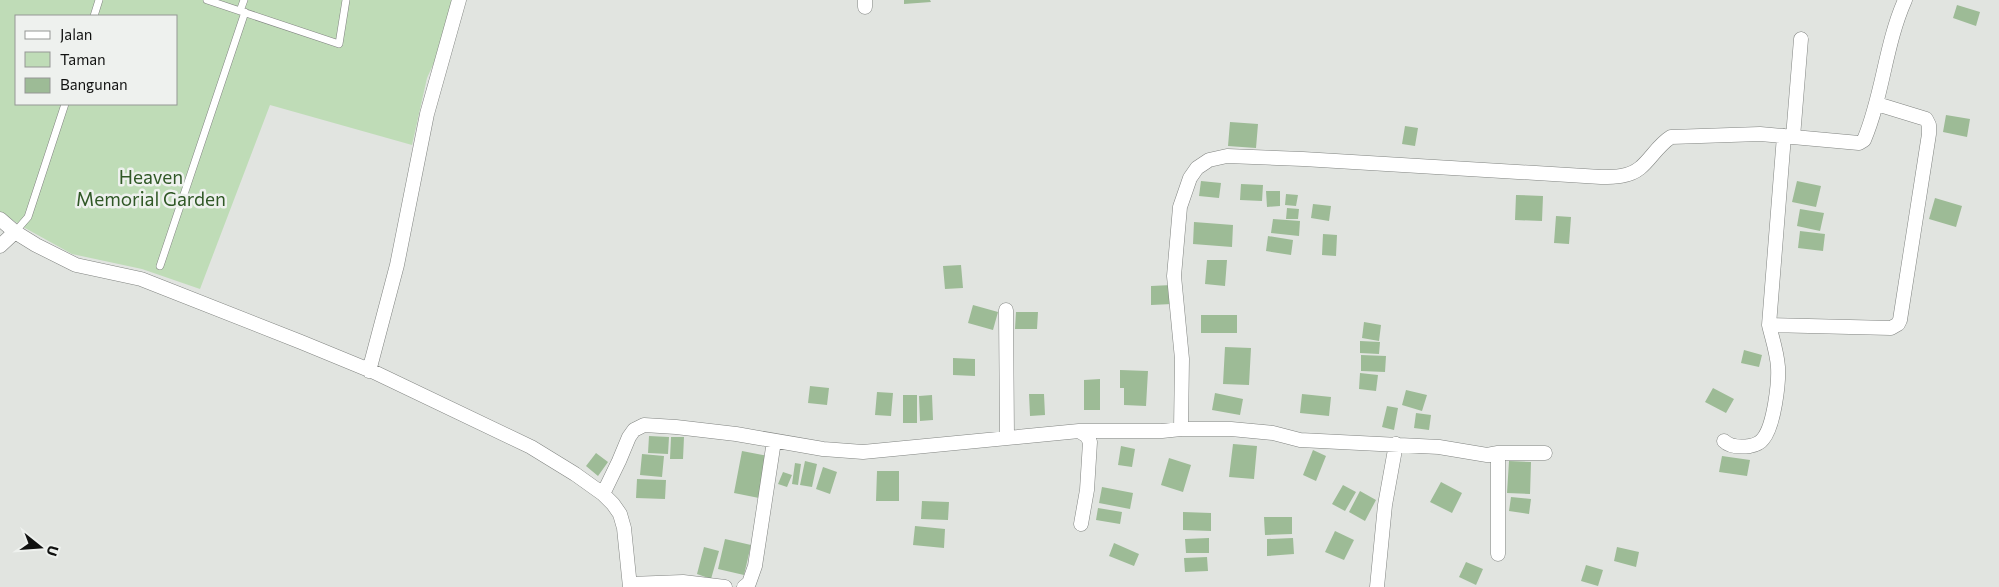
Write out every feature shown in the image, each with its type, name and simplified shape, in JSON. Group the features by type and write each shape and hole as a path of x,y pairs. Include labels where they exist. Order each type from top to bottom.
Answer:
{"street":[{"path":"370,371 397,265 430,101 459,0"},
{"path":"1181,429 1182,360 1174,276 1180,207 1190,178 1197,168 1209,160 1227,156 1295,158 1609,177 1629,174 1639,168 1664,141 1671,137 1742,134 1789,136 1859,143 1864,140 1878,104 1891,45 1905,0"},
{"path":"1724,441 1726,444 1741,447 1759,443 1770,425 1778,378 1776,355 1769,325 1801,39"},
{"path":"1769,325 1891,328 1898,324 1900,320 1928,144 1929,125 1926,119 1878,104"},
{"path":"0,219 15,232 55,256 76,265 142,279 370,371 530,447 603,494 620,514 626,544 630,585 683,582 725,587"},
{"path":"0,246 15,232"},
{"path":"1006,310 1007,438"},
{"path":"603,494 628,437 634,430 644,425 693,429 823,449 863,452 1079,431 1231,429 1273,433 1300,440 1439,447 1487,455 1498,453 1545,453"},
{"path":"1079,431 1087,436 1090,442 1087,490 1081,524"},
{"path":"744,587 749,583 755,566 774,441"},
{"path":"1377,587 1384,512 1396,444"},
{"path":"1498,453 1498,554"}],"lane":[{"path":"94,15 100,0"},
{"path":"207,0 339,44 346,0"},
{"path":"160,266 244,0"},
{"path":"15,232 28,217 65,105"}],"green space":[{"name":"Heaven Memorial Garden","path":"0,0 456,0 453,21 427,78 412,145 270,105 200,289 142,269 72,254 0,212"}],"building":[{"path":"904,0 930,0 931,2 904,4"},
{"path":"1957,5 1980,12 1976,26 1953,18"},
{"path":"1946,115 1970,119 1967,137 1943,132"},
{"path":"1230,122 1258,124 1256,148 1228,146"},
{"path":"1405,126 1418,128 1415,146 1402,144"},
{"path":"1201,181 1221,183 1219,198 1199,196"},
{"path":"1797,181 1821,186 1816,207 1792,202"},
{"path":"1241,184 1263,185 1262,201 1240,200"},
{"path":"1266,191 1280,191 1280,206 1267,207"},
{"path":"1286,194 1298,195 1296,206 1285,205"},
{"path":"1516,195 1543,196 1542,221 1515,220"},
{"path":"1935,198 1962,206 1956,227 1929,219"},
{"path":"1313,204 1331,206 1329,221 1311,218"},
{"path":"1287,208 1299,209 1298,219 1286,219"},
{"path":"1800,209 1824,213 1820,231 1797,226"},
{"path":"1556,216 1571,217 1569,244 1554,243"},
{"path":"1273,219 1300,221 1299,236 1271,233"},
{"path":"1194,222 1233,225 1232,247 1193,244"},
{"path":"1800,231 1825,234 1823,251 1798,248"},
{"path":"1323,234 1337,235 1336,256 1322,255"},
{"path":"1268,236 1293,240 1291,255 1266,251"},
{"path":"1207,260 1227,260 1225,286 1205,284"},
{"path":"961,265 963,288 945,289 943,266"},
{"path":"1172,285 1172,304 1151,305 1151,286"},
{"path":"973,305 998,312 993,330 968,323"},
{"path":"1016,312 1038,312 1037,329 1015,329"},
{"path":"1201,315 1237,315 1237,333 1201,333"},
{"path":"1364,322 1381,325 1379,341 1362,338"},
{"path":"1360,341 1380,342 1379,354 1360,353"},
{"path":"1225,347 1251,348 1249,385 1223,384"},
{"path":"1744,350 1762,355 1759,367 1741,363"},
{"path":"1361,355 1386,356 1385,372 1361,371"},
{"path":"953,358 975,359 975,376 953,375"},
{"path":"1120,370 1148,371 1146,406 1124,405 1124,388 1120,388"},
{"path":"1360,373 1378,375 1376,391 1359,389"},
{"path":"1100,379 1100,410 1084,410 1084,380"},
{"path":"810,386 829,388 827,405 808,403"},
{"path":"1713,388 1734,399 1726,413 1705,402"},
{"path":"1406,390 1427,395 1422,411 1402,405"},
{"path":"877,392 893,393 891,416 875,415"},
{"path":"1215,393 1243,399 1240,415 1212,410"},
{"path":"1029,394 1044,394 1045,415 1030,416"},
{"path":"1302,394 1331,397 1329,416 1300,413"},
{"path":"903,395 917,395 917,423 903,423"},
{"path":"932,395 933,420 920,421 919,396"},
{"path":"1387,406 1398,408 1394,430 1382,427"},
{"path":"1416,413 1431,415 1429,430 1414,428"},
{"path":"649,436 669,437 668,454 648,453"},
{"path":"671,437 684,437 683,459 670,459"},
{"path":"1233,444 1257,446 1254,479 1229,477"},
{"path":"1121,446 1135,449 1132,467 1118,465"},
{"path":"1313,450 1326,456 1316,481 1303,475"},
{"path":"742,451 768,456 759,498 734,493"},
{"path":"596,453 608,462 598,476 586,466"},
{"path":"642,454 664,456 662,477 640,475"},
{"path":"1722,456 1750,460 1747,476 1719,472"},
{"path":"1169,458 1191,465 1183,492 1161,485"},
{"path":"805,461 817,464 812,487 800,485"},
{"path":"1509,461 1531,462 1530,494 1507,493"},
{"path":"795,463 801,464 798,485 792,484"},
{"path":"823,467 837,472 830,494 816,489"},
{"path":"877,471 899,471 899,501 876,501"},
{"path":"783,472 792,475 787,487 778,484"},
{"path":"637,479 666,480 665,499 636,498"},
{"path":"1441,482 1462,493 1452,513 1430,502"},
{"path":"1343,485 1356,492 1345,511 1332,504"},
{"path":"1102,487 1133,493 1130,509 1099,503"},
{"path":"1360,491 1376,500 1365,521 1349,512"},
{"path":"1511,497 1531,499 1529,514 1509,511"},
{"path":"922,501 949,502 948,520 921,519"},
{"path":"1098,508 1122,512 1120,524 1096,520"},
{"path":"1183,512 1211,513 1211,531 1183,530"},
{"path":"1264,517 1292,517 1292,534 1265,535"},
{"path":"915,526 945,529 944,548 913,545"},
{"path":"1335,531 1354,540 1344,560 1325,552"},
{"path":"1209,538 1209,553 1186,553 1185,539"},
{"path":"1293,538 1294,554 1267,556 1267,539"},
{"path":"725,539 751,545 744,575 718,569"},
{"path":"1114,543 1139,554 1134,566 1109,556"},
{"path":"704,547 719,551 711,579 697,574"},
{"path":"1617,547 1639,552 1636,567 1614,561"},
{"path":"1207,557 1208,571 1185,572 1184,558"},
{"path":"1466,562 1483,569 1476,585 1459,577"},
{"path":"1586,565 1603,570 1598,586 1581,581"}]}
